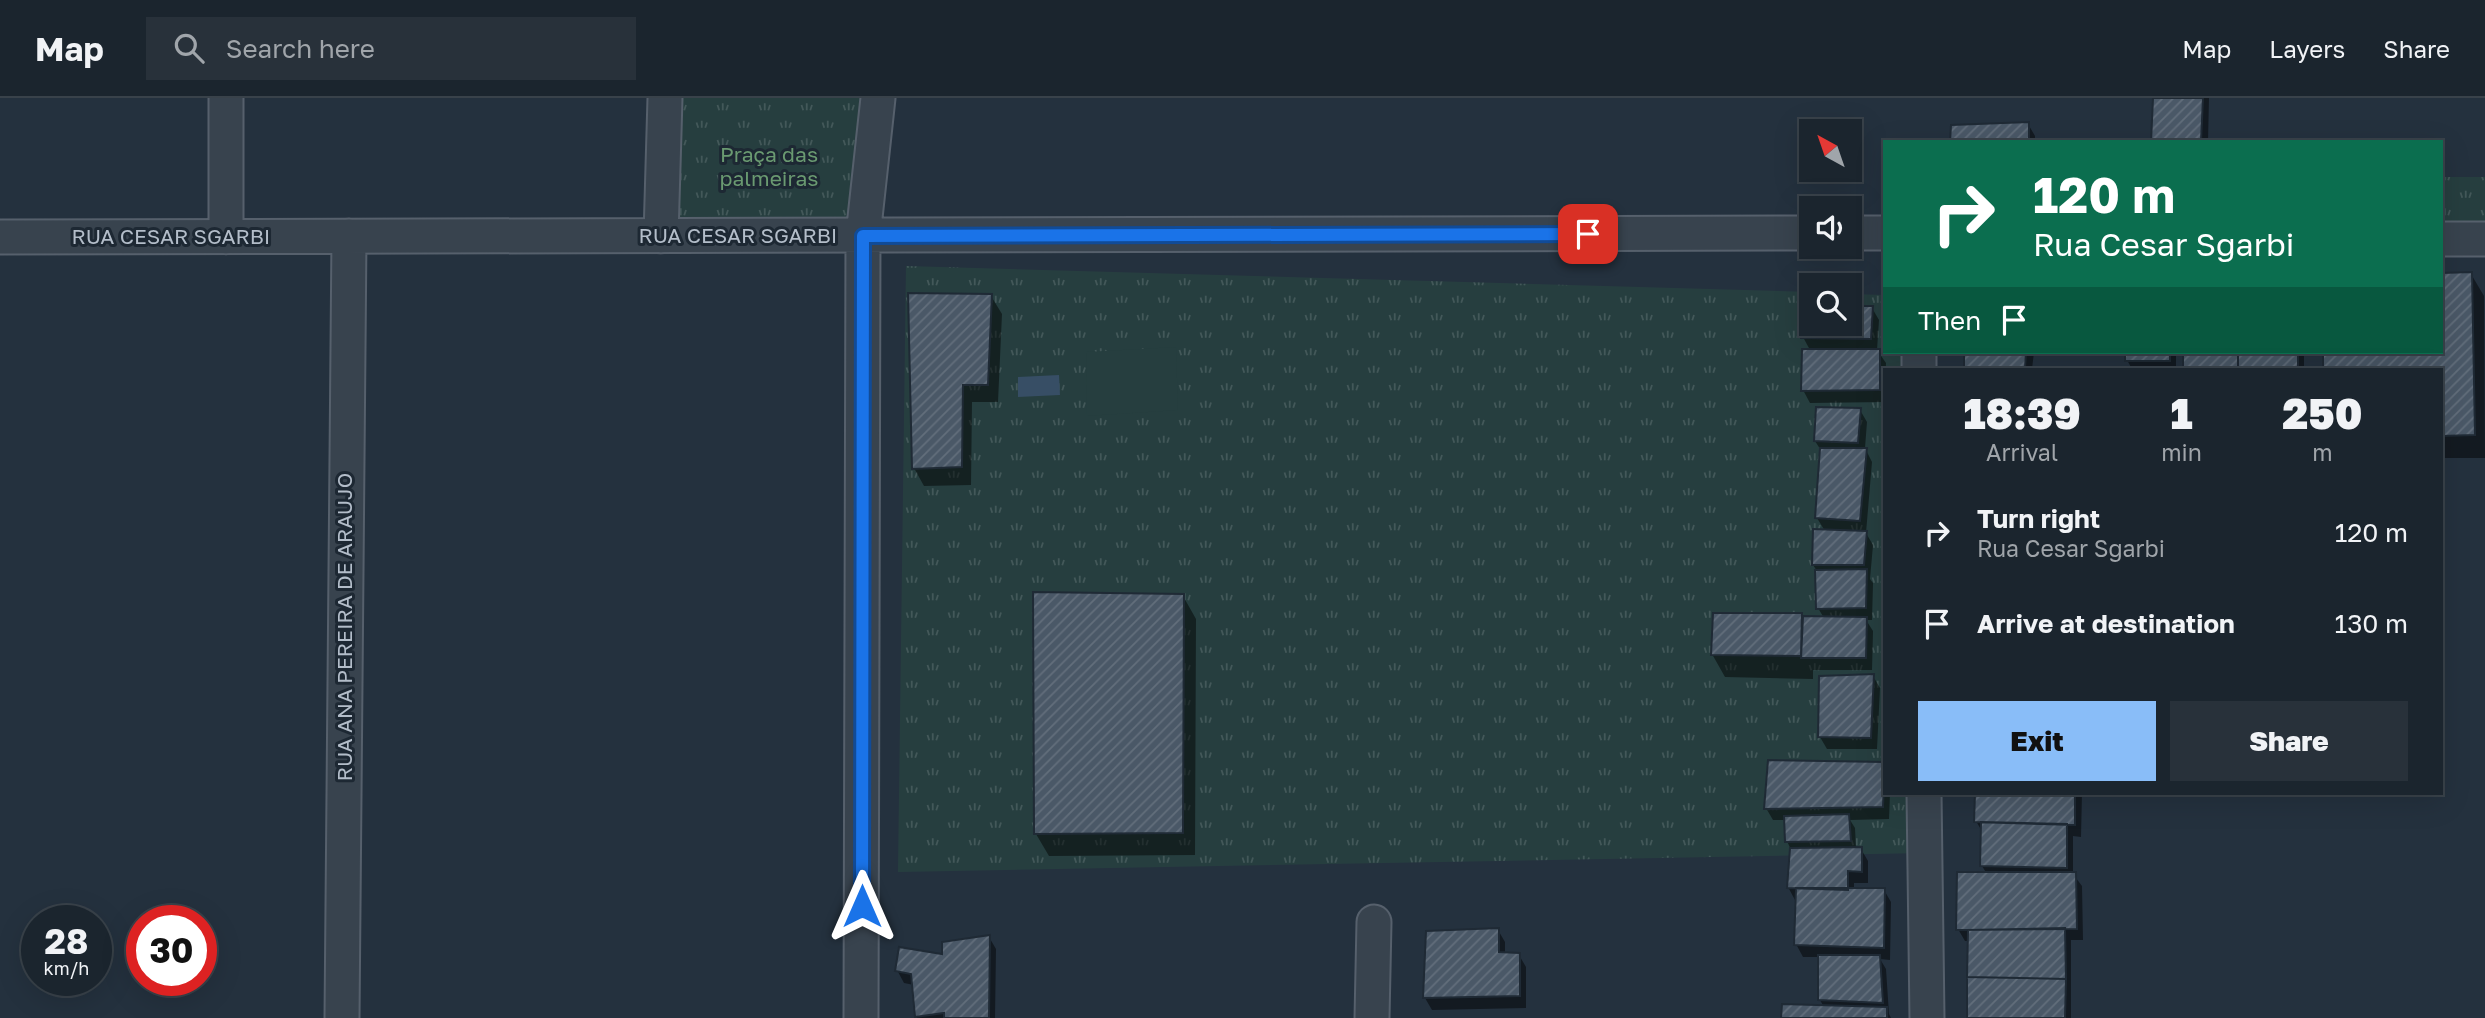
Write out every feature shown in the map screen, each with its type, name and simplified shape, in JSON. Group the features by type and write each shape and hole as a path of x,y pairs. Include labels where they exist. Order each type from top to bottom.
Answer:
{"street":[{"path":"226,98 226,237"},
{"path":"661,236 665,98"},
{"path":"861,1018 863,236 878,98"},
{"name":"RUA CESAR SGARBI","path":"0,237 1799,233"},
{"path":"1862,233 1883,233"},
{"name":"RUA ANA PEREIRA DE ARAUJO","path":"342,1018 349,236"},
{"path":"2443,239 2485,239"},
{"path":"1924,795 1927,1018"},
{"path":"1372,1018 1374,922"}],"green space":[{"name":"Praça das palmeiras","path":"665,98 878,98 863,236 661,236"},
{"path":"2443,177 2485,177 2485,240 2443,239"},
{"path":"906,266 1799,292 1799,336 1862,336 1862,294 1883,295 1883,354 1918,354 1918,368 1883,368 1883,795 1924,795 1925,853 898,872"},
{"path":"1176,347 1178,410 1087,416 1086,352"}],"water":[{"path":"1059,375 1060,395 1018,397 1018,377"}],"building":[{"path":"2153,98 2203,98 2201,140 2151,140"},
{"path":"2029,122 2029,140 1950,140 1951,125"},
{"path":"2472,272 2475,435 2443,436 2443,368 2323,368 2323,354 2443,354 2443,273"},
{"path":"908,293 992,294 988,385 963,385 962,467 912,469"},
{"path":"1862,306 1873,306 1871,339 1801,338 1862,336"},
{"path":"1802,349 1880,349 1880,390 1801,391"},
{"path":"1964,354 2026,354 2025,368 1964,368"},
{"path":"2125,354 2170,354 2170,361 2125,361"},
{"path":"2183,354 2238,354 2238,368 2183,368"},
{"path":"2238,354 2298,354 2298,368 2238,368"},
{"path":"1816,407 1861,408 1858,443 1814,441"},
{"path":"1820,448 1867,448 1860,521 1815,518"},
{"path":"1813,529 1867,531 1864,565 1812,565"},
{"path":"1867,569 1866,608 1816,609 1815,570"},
{"path":"1033,592 1184,594 1183,833 1034,834"},
{"path":"1713,613 1802,613 1801,656 1711,655"},
{"path":"1803,616 1867,617 1866,658 1801,658"},
{"path":"1874,674 1871,738 1818,737 1819,676"},
{"path":"1768,760 1883,762 1883,807 1764,809"},
{"path":"1975,795 2075,795 2075,825 1974,822"},
{"path":"1849,814 1851,841 1785,842 1784,816"},
{"path":"1981,822 2067,824 2067,868 1980,866"},
{"path":"1862,847 1862,872 1848,871 1848,890 1787,888 1790,848"},
{"path":"1957,872 2076,872 2077,929 1956,930"},
{"path":"1796,888 1885,888 1884,948 1794,945"},
{"path":"1499,928 1499,952 1520,953 1520,996 1423,998 1426,931"},
{"path":"2065,928 2066,979 1967,977 1968,930"},
{"path":"990,935 989,1018 944,1018 944,1013 915,1017 911,974 895,971 899,947 942,954 942,942"},
{"path":"1818,955 1880,955 1883,1003 1818,1000"},
{"path":"1967,977 2066,979 2065,1018 1967,1018"},
{"path":"1782,1004 1887,1007 1887,1018 1781,1018"}],"route":[{"path":"862,906 863,236 1588,234"}]}
